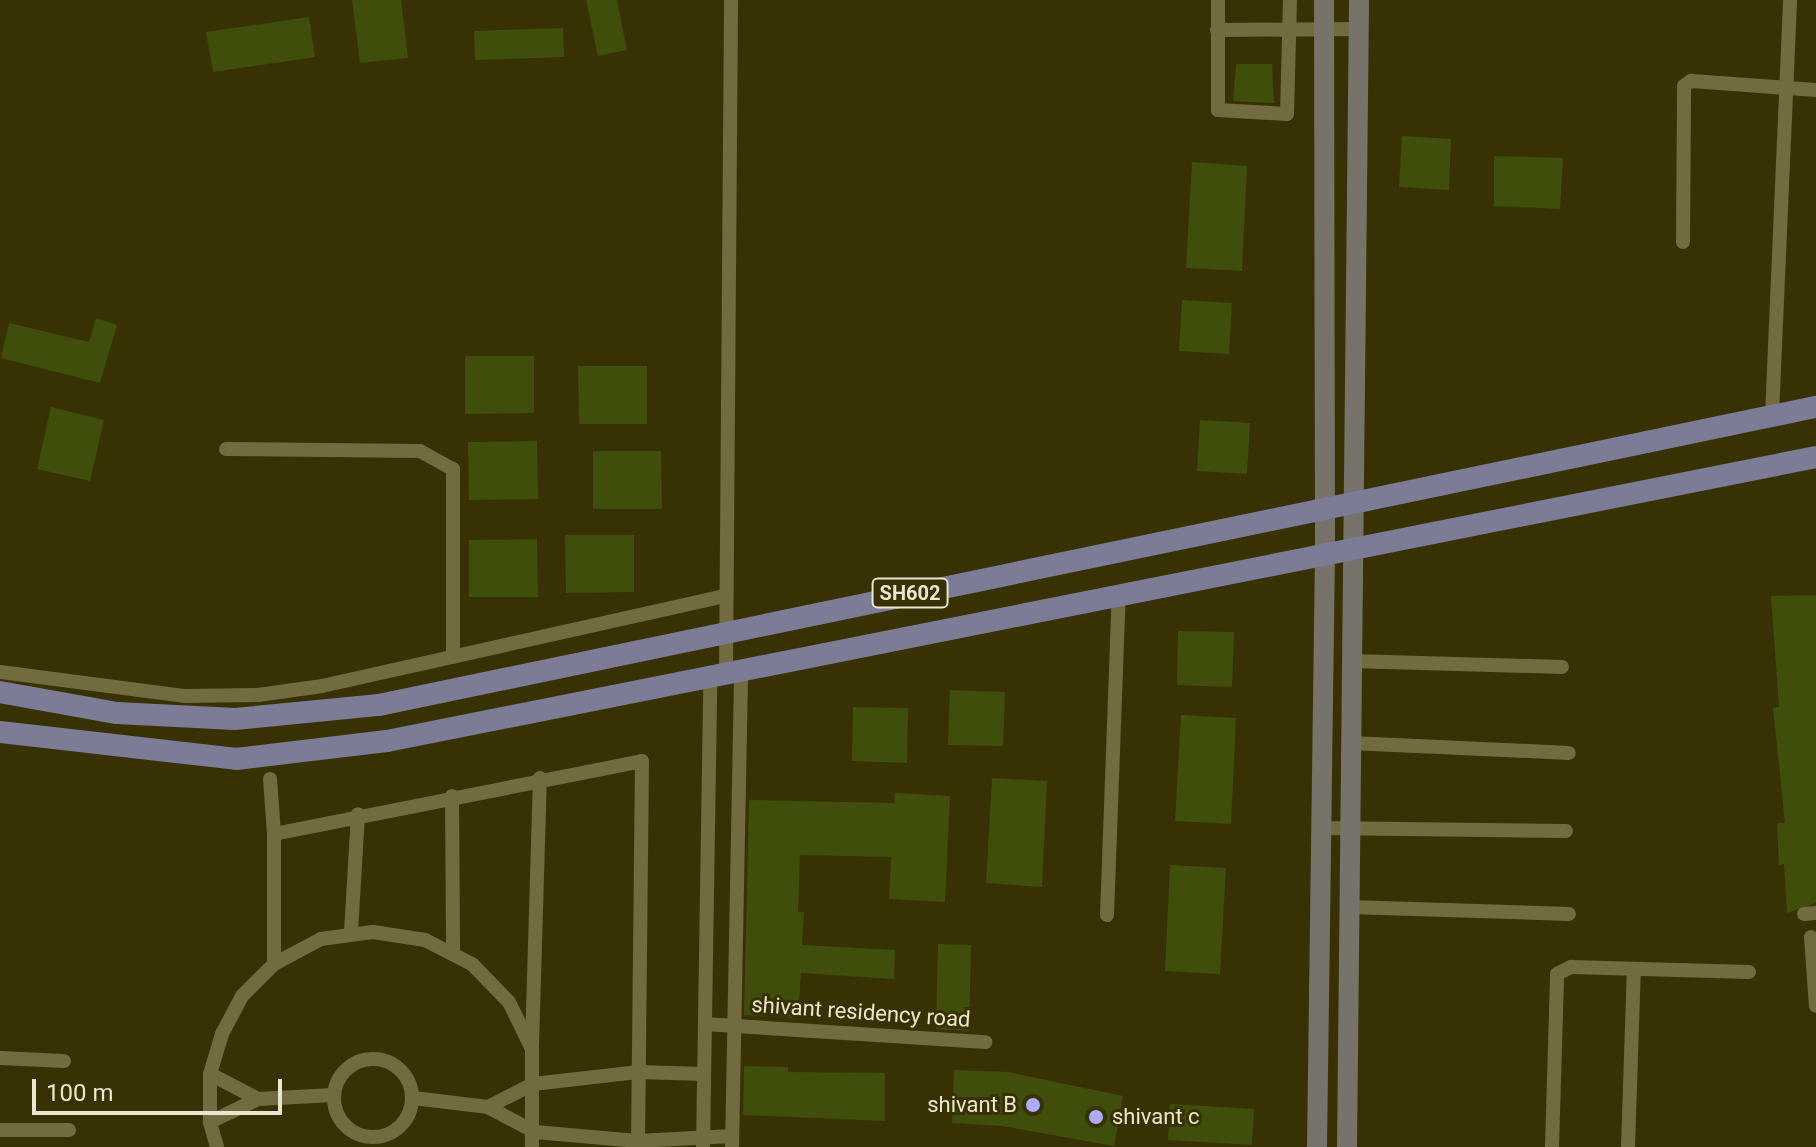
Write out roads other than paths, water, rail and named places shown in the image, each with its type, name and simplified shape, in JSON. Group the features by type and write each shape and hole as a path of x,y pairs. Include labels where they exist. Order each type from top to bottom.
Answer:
{"main road":[{"name":"SH602","path":"0,692 117,713 235,719 379,705 1816,407"},
{"name":"SH602","path":"0,732 236,759 387,741 1816,457"}],"street":[{"path":"413,1098 488,1107 533,1139 638,1144 732,1141 734,1026 724,633 731,0"},
{"path":"1218,0 1218,110 1287,114 1290,0"},
{"path":"1317,1147 1325,553 1322,507 1324,0"},
{"path":"1347,1147 1359,0"},
{"path":"1772,415 1782,88 1790,0"},
{"path":"1217,30 1291,27 1359,29"},
{"path":"1683,242 1684,86 1691,81 1816,90"},
{"path":"226,449 420,451 453,469 453,657"},
{"path":"1107,915 1119,594"},
{"path":"0,672 215,698 322,686 724,596"},
{"path":"1351,661 1562,667"},
{"path":"703,1144 705,1024 726,673"},
{"path":"1351,743 1569,753"},
{"path":"274,834 358,814 631,760 642,761 646,770 638,1144"},
{"path":"533,1139 532,1049 540,778"},
{"path":"270,779 274,834 274,964"},
{"path":"452,796 453,954"},
{"path":"351,932 358,814"},
{"path":"1321,828 1566,831"},
{"path":"1349,907 1569,914"},
{"path":"217,1147 210,1122 210,1074 222,1034 242,996 274,964 321,939 351,932 425,940 453,954 472,964 509,1002 532,1049"},
{"path":"1811,937 1816,1006"},
{"path":"1552,1147 1557,974 1571,967 1749,972"},
{"path":"1628,1147 1634,969"},
{"name":"shivant residency road","path":"705,1024 985,1042"},
{"path":"0,1058 64,1061"},
{"path":"367,1058 394,1064 411,1085 413,1098 404,1122 371,1137 348,1129 334,1108 333,1095 344,1071 367,1058"},
{"path":"488,1107 533,1084 639,1072 704,1074"},
{"path":"210,1074 258,1099"},
{"path":"210,1122 258,1099 333,1095"},
{"path":"0,1130 69,1130"}],"place":[{"name":"shivant B","path":"1033,1105"},
{"name":"shivant c","path":"1096,1117"}]}
